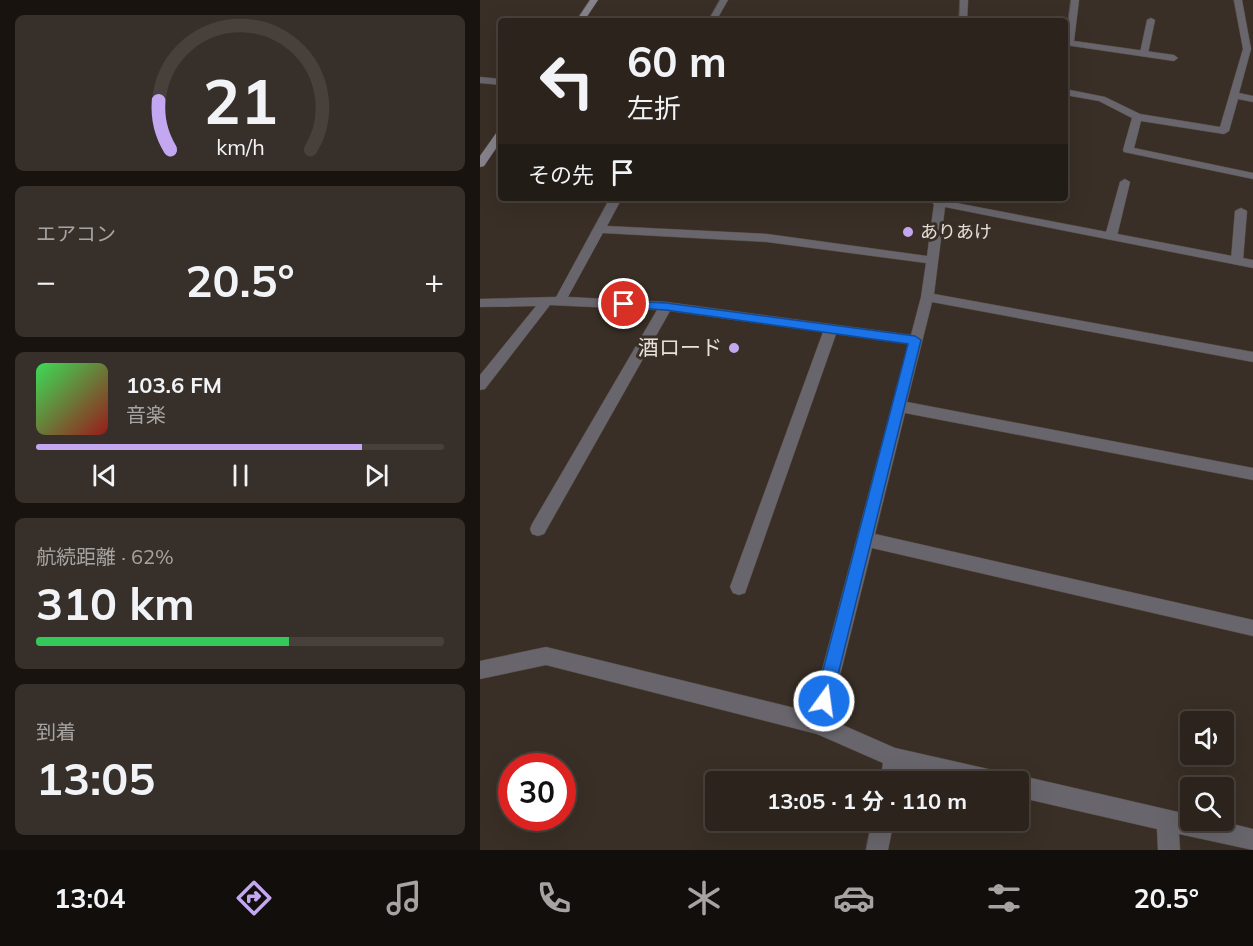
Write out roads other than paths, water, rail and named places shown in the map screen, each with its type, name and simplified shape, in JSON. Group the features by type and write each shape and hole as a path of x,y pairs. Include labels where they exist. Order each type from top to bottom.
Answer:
{"street":[{"path":"582,18 594,0"},
{"path":"714,18 724,0"},
{"path":"963,18 964,0"},
{"path":"1068,37 1075,0"},
{"path":"1068,93 1102,99 1137,117 1224,131 1250,50 1238,0"},
{"path":"1241,15 1253,17"},
{"path":"1144,53 1151,20"},
{"path":"1068,42 1174,58"},
{"path":"480,80 498,82"},
{"path":"1234,95 1253,99"},
{"path":"1137,117 1128,150 1253,176"},
{"path":"480,164 485,149 498,137"},
{"path":"1111,236 1125,182"},
{"path":"480,385 553,302 600,229 614,201"},
{"path":"818,724 927,297 937,201"},
{"path":"942,201 1253,264"},
{"path":"1237,261 1241,211"},
{"path":"600,229 767,238 932,260"},
{"path":"927,297 1253,357"},
{"path":"480,303 553,302 666,306 915,340"},
{"path":"538,529 666,306"},
{"path":"739,587 831,329"},
{"path":"898,406 1253,474"},
{"path":"864,538 1253,628"},
{"path":"480,670 546,656 818,724 894,758 950,771"},
{"path":"892,771 894,758"},
{"path":"1029,789 1253,840"},
{"path":"1167,820 1169,850"},
{"path":"877,850 881,831"}],"place":[{"name":"ありあけ","path":"908,232"},
{"name":"酒ロード","path":"734,348"}]}
